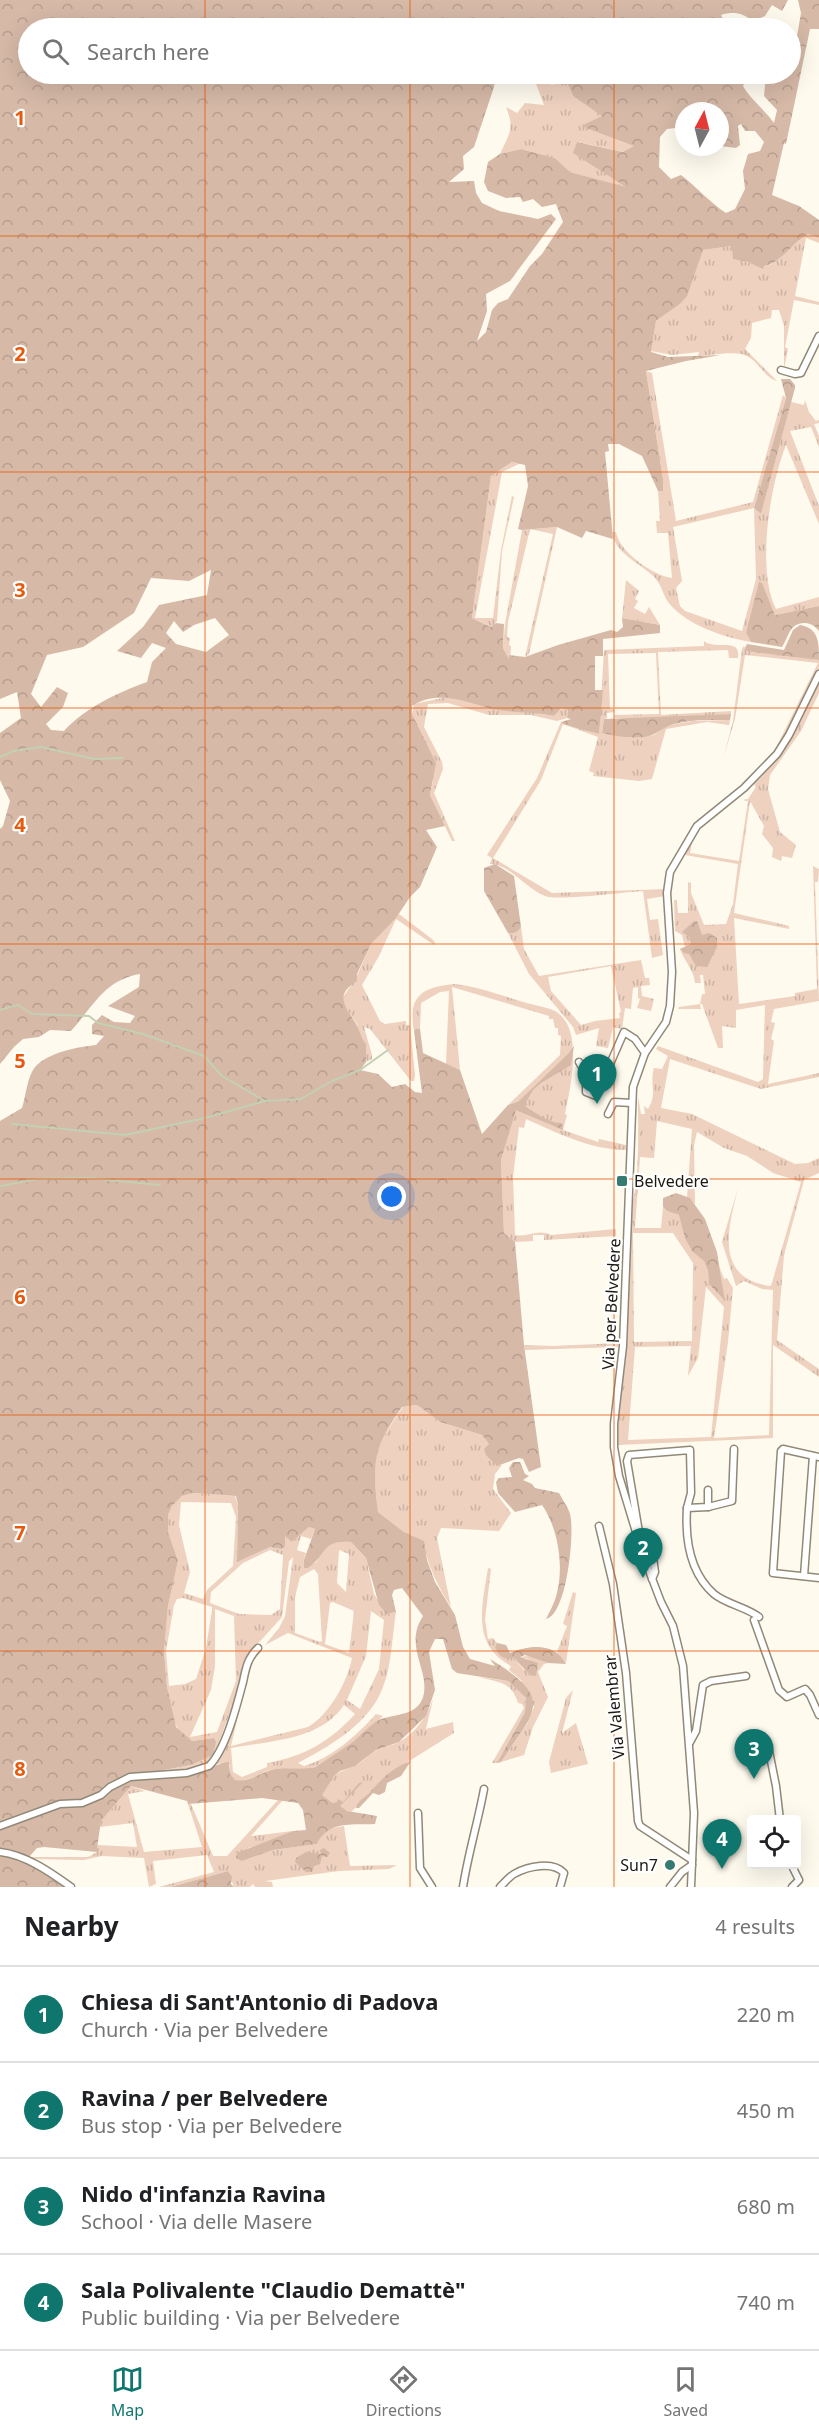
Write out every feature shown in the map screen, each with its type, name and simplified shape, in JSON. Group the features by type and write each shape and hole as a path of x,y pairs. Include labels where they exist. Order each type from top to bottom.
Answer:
{"street":[{"path":"781,370 795,374 801,373 819,336"},
{"name":"Via per Belvedere","path":"691,1887 694,1813 683,1665 680,1648 643,1555 620,1476 613,1441 623,1362 633,1087 645,1053 666,1022 670,1004 672,972 667,893 672,867 702,821 744,788 777,754 819,674"},
{"path":"579,1062 586,1076 586,1092 596,1096 624,1032 635,1039 645,1053"},
{"path":"608,1114 614,1102 633,1103"},
{"path":"687,1508 732,1502 734,1449"},
{"name":"Via per Belvedere","path":"643,1555 627,1461 629,1455 690,1450 691,1493 687,1508 686,1538 696,1571 714,1595 752,1612 782,1694 787,1697 805,1689 819,1715"},
{"path":"804,1576 816,1456 786,1450 781,1451 773,1573 819,1578"},
{"path":"708,1490 708,1507"},
{"name":"Via Valembrar","path":"599,1526 613,1584 626,1673 638,1821 640,1826 692,1862"},
{"path":"652,1550 654,1572 652,1580"},
{"path":"0,1826 60,1804 82,1803 101,1795 110,1787 130,1777 187,1773 209,1766 222,1746 243,1682 246,1663 258,1648"},
{"path":"690,1743 696,1731 703,1685 711,1681 746,1676"},
{"path":"768,1746 779,1815"},
{"path":"463,1887 468,1854 484,1789"},
{"path":"418,1813 420,1868 432,1887"},
{"path":"0,1852 11,1853 40,1867 71,1887"},
{"path":"670,1887 692,1862"},
{"path":"500,1887 514,1874 532,1867 560,1868 564,1873 560,1887"},
{"path":"792,1887 800,1880 794,1869"}],"green space":[{"path":"0,0 788,0 782,11 772,5 765,16 760,18 748,18 730,13 721,15 722,18 18,18 18,84 494,84 474,147 463,156 464,169 449,182 474,181 476,193 482,203 499,211 538,219 551,214 556,219 510,281 486,294 487,311 477,341 486,332 492,310 498,303 508,299 563,222 556,204 542,207 533,199 523,202 520,197 506,198 488,191 484,182 488,162 500,154 521,149 555,158 570,172 626,187 573,153 577,142 623,152 634,146 581,126 602,116 573,96 568,84 744,84 750,96 774,123 777,110 764,96 765,84 799,84 772,195 799,206 819,220 819,238 808,234 763,269 748,262 733,259 732,246 703,250 687,296 680,304 656,321 651,352 668,357 721,355 646,371 663,491 658,491 642,456 619,444 608,444 609,451 605,452 613,539 586,531 582,538 557,527 518,529 528,486 525,465 512,462 491,476 472,618 491,627 496,623 504,624 503,648 509,659 509,655 525,657 611,630 617,632 623,627 622,618 660,625 660,633 603,639 603,656 595,656 595,690 603,690 599,734 563,724 561,722 571,719 567,718 568,710 561,708 554,716 498,710 466,701 444,698 433,698 412,706 412,714 436,763 430,795 445,826 426,830 437,847 420,887 396,918 371,944 357,974 357,981 350,986 344,996 345,1006 366,1044 366,1062 360,1070 378,1074 392,1087 405,1084 415,1092 422,1093 414,1031 420,1029 423,1053 460,1070 482,1134 508,1105 519,1101 574,1046 571,1065 541,1083 533,1090 525,1104 543,1118 562,1123 563,1130 516,1110 501,1160 504,1233 515,1242 524,1345 541,1467 529,1472 523,1459 519,1458 497,1466 486,1455 484,1449 489,1444 482,1435 440,1422 417,1405 402,1407 385,1434 377,1456 375,1480 378,1512 404,1532 424,1541 427,1560 435,1582 455,1615 463,1647 470,1659 495,1666 490,1659 511,1673 531,1695 533,1706 523,1730 501,1762 497,1763 525,1712 526,1698 508,1681 457,1673 452,1669 443,1639 435,1639 429,1652 435,1690 426,1716 399,1742 376,1750 355,1766 340,1771 322,1795 332,1803 337,1802 338,1799 343,1802 359,1783 363,1782 340,1806 347,1811 377,1816 375,1824 350,1824 334,1827 322,1836 317,1844 273,1850 242,1861 236,1858 237,1853 293,1831 306,1830 303,1810 298,1803 262,1798 188,1804 187,1801 131,1786 101,1821 97,1848 100,1849 97,1852 44,1847 37,1848 29,1857 0,1850 0,1828 61,1806 84,1805 102,1797 112,1788 130,1779 188,1775 226,1762 229,1762 230,1773 235,1780 250,1779 277,1769 315,1767 354,1741 379,1720 406,1713 418,1706 424,1693 423,1674 416,1647 418,1627 423,1616 402,1588 394,1590 392,1595 396,1612 387,1614 379,1605 366,1558 351,1542 330,1545 315,1562 308,1568 304,1568 304,1560 315,1529 309,1527 292,1542 285,1536 285,1547 281,1549 270,1547 237,1562 238,1505 236,1496 193,1493 182,1496 172,1506 168,1515 168,1532 178,1561 168,1606 164,1652 167,1687 176,1727 192,1741 214,1738 216,1742 213,1755 191,1765 126,1777 82,1801 57,1803 0,1824 0,1121 22,1108 30,1076 41,1062 64,1051 96,1045 104,1036 92,1034 92,1025 102,1015 114,1022 130,1023 135,1016 108,1006 139,987 140,974 128,977 108,988 71,1031 50,1030 39,1037 23,1039 0,1064 0,829 3,826 10,801 0,780 0,733 21,718 17,692 0,699","holes":["675,102 729,102 729,147 736,148 740,145 738,126 741,124 745,131 755,131 764,142 760,151 748,154 743,171 745,189 735,209 726,213 681,175 671,179 659,167 660,137 667,129 675,128","211,570 207,595 159,605 143,627 117,651 141,658 152,643 166,648 152,662 147,682 102,702 64,731 51,730 46,724 63,707 68,693 57,687 41,707 31,694 47,655 83,647 134,613 151,578 189,581","215,618 229,635 206,652 176,644 166,633 174,621 183,632 194,625"]},
{"path":"798,0 819,0 819,29 810,29 801,72 801,13"},
{"path":"536,84 568,84 573,96 603,116 582,126 635,146 624,152 578,142 628,188 570,172 555,158 521,149 500,154 510,126 506,107 517,113 525,103 544,105"},
{"path":"808,234 819,238 819,243 806,238 795,296 819,302 819,305 794,300 785,347 788,349 784,369 784,326 779,310 772,310 771,318 752,323 751,338 745,349 777,381 742,354 698,356 699,352 672,355 651,351 656,321 680,304 703,250 732,246 742,261 766,266 775,262"},
{"path":"646,371 652,373 676,521 753,502 783,395 786,398 754,508 761,514 791,402 804,405 805,400 809,412 816,421 819,420 819,423 814,424 819,436 819,447 811,427 790,431 819,506 819,524 786,445 771,504 766,550 767,572 770,592 776,609 819,597 819,606 775,615 763,587 746,633 751,642 706,629 676,610 668,602 655,578 617,545 612,532 616,532 623,547 638,562 656,573 672,578 668,533 657,533 656,521 660,521 658,491 663,490","holes":["754,508 756,579 742,631 685,611 680,606 676,588 682,581 673,527"]},
{"path":"781,379 790,379 795,388 761,514 754,508 786,398"},
{"path":"512,462 519,464 502,472 475,618 493,618 501,550 512,496 514,497 502,551 497,621 492,627 472,618 491,476"},
{"path":"557,527 529,654 525,657 553,534 531,529"},
{"path":"530,529 508,622 510,661 503,648 505,624 522,530"},
{"path":"626,580 639,591 635,599 638,601 634,608 645,614 649,607 660,625 622,618"},
{"path":"759,582 762,583 775,615 819,606 819,631 812,625 800,623 790,631 782,647 751,642 746,633"},
{"path":"800,625 811,629 817,637 819,660 747,651 745,648 747,644 784,650 793,630"},
{"path":"704,641 709,644 736,647 738,658 729,658 728,650 658,652 661,715 731,711 731,714 674,718 615,718 614,715 659,714 656,653 608,654 610,709 614,709 614,712 607,713 602,733 631,738 654,735 665,727 693,721 730,720 729,725 707,722 666,729 652,779 639,781 593,776 594,773 589,771 598,737 563,724 541,780 493,858 552,893 666,889 665,896 647,899 650,920 658,919 663,955 652,958 643,891 577,897 545,896 511,872 490,864 492,858 487,855 537,778 561,722 599,734 604,650 704,646"},
{"path":"744,646 819,660 819,670 777,752 732,796 774,752 818,663 745,655 735,719 723,759 733,721"},
{"path":"819,678 819,693 801,731 770,775 768,789 780,832 796,845 792,858 782,856 781,861 772,857 773,848 762,834 764,826 750,801 734,913 789,926 789,929 734,918 739,1004 795,996 795,993 817,989 813,866 819,869 818,882 815,882 819,1001 774,1009 771,1022 775,1023 771,1039 774,1041 768,1084 819,1073 819,1077 761,1089 670,1059 661,1108 692,1114 795,1164 808,1163 819,1158 819,1173 804,1180 784,1255 777,1340 819,1369 819,1377 773,1345 773,1438 617,1445 617,1426 625,1367 632,1202 635,1194 637,1167 638,1097 641,1114 645,1114 644,1106 648,1109 653,1093 654,1068 662,1069 668,1056 656,1049 658,1046 758,1082 763,1079 765,1005 736,1010 736,1028 722,1026 723,1048 718,1048 702,1004 700,1004 702,994 705,994 703,975 700,975 701,983 695,983 693,974 680,949 685,947 682,935 675,931 674,900 677,900 678,913 688,913 688,882 691,883 691,893 704,925 726,924 733,904 738,864 685,855 692,841 690,853 739,861 748,801 743,800 748,799 756,787 753,783 780,754","holes":["657,1121 692,1129 687,1197 695,1204 694,1145 697,1132 724,1148 747,1156 773,1173 801,1182 771,1286 752,1281 740,1273 732,1261 729,1232 739,1185 722,1242 736,1286 744,1281 762,1289 773,1290 769,1435 714,1438 728,1342 733,1288 727,1278 724,1279 720,1268 724,1300 709,1284 704,1261 697,1253 679,1215 663,1207 661,1228 635,1228 640,1157 654,1158","633,1233 673,1233 693,1263 692,1341 634,1342","706,1287 724,1307 711,1437 628,1440 635,1347 691,1346 688,1376 698,1358"]},
{"path":"447,697 554,716 560,708 568,710 567,718 557,721 531,715 489,715 448,703 428,704 424,727 442,762 443,769 434,793 455,841 452,841 430,795 433,781 412,714 414,704"},
{"path":"731,714 730,720 681,722 644,737 602,733 604,719"},
{"path":"495,864 514,876 521,927 514,933 508,933 484,891 484,868"},
{"path":"399,914 432,939 435,942 434,945 396,919 379,956 362,985 380,1021 385,1024 406,1021 406,1025 410,1025 414,1081 411,1081 370,1029 364,1027 372,1055 372,1059 366,1062 366,1044 360,1038 357,1024 343,1004 343,997 356,978 371,944"},
{"path":"697,921 702,935 709,933 717,938 717,947 707,967 696,966 689,954 680,949 691,944 689,937 682,932"},
{"path":"521,927 524,949 539,976 641,960 645,978 649,978 650,985 641,986 642,996 654,999 651,1011 637,1008 640,999 638,998 638,987 633,988 631,1009 625,1008 622,1029 613,1027 608,1048 596,1046 599,1028 576,1035 573,1027 529,974 508,933 519,930","holes":["611,966 621,1012 619,1013 620,1018 581,1025 551,991 548,977"]},
{"path":"453,984 478,988 547,1008 555,1011 564,1019 573,1044 573,1060 565,1114 567,1115 563,1130 598,1142 599,1139 626,1145 626,1150 588,1144 526,1119 524,1128 519,1127 513,1177 515,1235 542,1232 551,1235 616,1229 616,1236 544,1240 544,1235 533,1235 533,1241 515,1242 504,1233 501,1160 518,1101 508,1105 560,1055 561,1036 558,1035 558,1028 555,1028 553,1019 549,1019 549,1016 452,987 460,1070 446,1064 449,991 440,992 421,1003 420,1029 414,1031 413,1010 419,996 425,992 432,988"},
{"path":"700,1004 701,1009 678,1009"},
{"path":"676,1193 690,1198 705,1219 717,1252 725,1301 709,1284 704,1261 692,1251 685,1238 679,1215 663,1207 663,1198"},
{"path":"618,1343 618,1347 525,1350 524,1345 554,1346"},
{"path":"417,1405 440,1422 482,1435 489,1444 491,1458 497,1465 502,1465 495,1474 493,1489 511,1513 499,1531 441,1528 437,1538 451,1607 434,1575 423,1541 404,1532 378,1512 375,1468 380,1446 403,1407"},
{"path":"513,1462 520,1462 525,1474 529,1476 523,1480 535,1488 559,1493 570,1514 568,1572 559,1603 553,1614 546,1619 555,1600 559,1582 560,1559 556,1536 542,1505 515,1512 498,1493 496,1482 499,1478 512,1477 509,1468"},
{"path":"193,1493 235,1496 238,1505 237,1561 270,1547 281,1549 285,1547 285,1535 292,1542 309,1527 315,1529 311,1539 301,1536 297,1550 306,1553 304,1560 315,1563 329,1545 337,1542 351,1542 366,1558 374,1594 387,1614 396,1612 388,1669 377,1700 369,1712 348,1732 298,1763 304,1766 334,1752 361,1730 376,1714 383,1716 324,1762 307,1769 274,1769 241,1780 235,1780 230,1773 230,1765 226,1762 211,1766 245,1686 231,1746 308,1727 316,1722 336,1697 350,1667 352,1658 288,1633 265,1645 279,1628 285,1616 293,1557 289,1561 282,1617 246,1657 241,1682 214,1756 192,1769 148,1773 191,1765 214,1738 192,1741 180,1732 173,1720 167,1687 164,1652 168,1606 178,1561 168,1532 168,1515 172,1506 182,1496","holes":["181,1502 231,1503 236,1517 233,1566 207,1590 203,1599 184,1593 190,1572 179,1525","270,1550 283,1555 280,1609 271,1615 239,1614 210,1603 211,1592 243,1563","339,1550 349,1554 346,1592 337,1583","314,1569 318,1574 322,1641 295,1633 295,1597 300,1577","183,1598 212,1607 212,1610 206,1648 196,1679 185,1684 169,1686 166,1651 177,1599","333,1602 354,1611 349,1653 325,1644 330,1603","215,1609 234,1616 236,1681 217,1732 190,1737 211,1690 215,1666","371,1611 384,1620 379,1669 360,1709 347,1700 366,1656","344,1705 355,1714 326,1740 304,1752 267,1763 267,1767 242,1777 233,1772 231,1748 277,1741 322,1726"]},
{"path":"488,1568 491,1569 485,1619 488,1639 493,1638 497,1643 495,1647 514,1658 524,1670 529,1659 519,1657 529,1656 548,1663 544,1664 538,1672 548,1697 533,1727 524,1755 501,1762 527,1724 534,1707 521,1680 509,1670 511,1666 498,1657 485,1636 482,1610"},
{"path":"573,1592 576,1593 566,1663 557,1652 567,1626 563,1624"},
{"path":"497,1643 506,1645 510,1653 533,1647 548,1649 561,1657 566,1664 548,1663 525,1655 520,1657 538,1663 536,1676 530,1675 514,1658 507,1659 500,1655 495,1647"},
{"path":"479,1677 508,1681 526,1698 525,1712 497,1763 492,1763 524,1708 518,1703 512,1690 504,1684"},
{"path":"573,1690 562,1733 576,1723 588,1764 551,1773 549,1762 566,1698"},
{"path":"433,1699 426,1729 453,1722 454,1733 398,1768 351,1812 338,1808 321,1796 337,1773 357,1765 377,1750 405,1739 424,1718"},
{"path":"411,1761 401,1776 387,1783 385,1792 379,1795 373,1793 359,1808 356,1808 384,1777 399,1766"},
{"path":"131,1786 145,1791 128,1794 144,1852 202,1847 188,1804 191,1804 213,1856 227,1856 278,1800 283,1800 251,1836 293,1831 272,1841 248,1848 242,1861 273,1850 317,1844 328,1830 344,1826 350,1866 397,1865 389,1869 339,1871 265,1881 272,1882 273,1887 255,1887 253,1884 250,1887 234,1887 228,1871 171,1887 159,1887 214,1872 207,1855 153,1861 156,1884 149,1887 144,1858 102,1856 84,1860 29,1857 88,1857 97,1852 97,1845 137,1847 133,1823 100,1827 101,1821"},
{"path":"324,1848 330,1853 327,1857 322,1856 320,1864 314,1866 312,1872 306,1872 295,1862 296,1858 306,1852 321,1854 320,1850"},
{"path":"0,1854 37,1867 67,1887 0,1887"},
{"path":"228,1871 234,1887 171,1887"}],"waterway":[{"path":"0,757 14,751 41,747 94,759 123,758"},
{"path":"0,1010 18,1005 32,1014 89,1016 98,1023 143,1034 204,1056 222,1076 265,1101"},
{"path":"12,1124 125,1135 205,1118 265,1101 301,1099 332,1081 360,1070 388,1050"},
{"path":"0,1186 38,1179 88,1178 160,1185"}],"place":[{"name":"Chiesa di Sant'Antonio di Padova","path":"597,1104"},
{"name":"Belvedere","path":"622,1181"},
{"name":"Ravina / per Belvedere","path":"643,1578"},
{"name":"Nido d'infanzia Ravina","path":"754,1779"},
{"name":"Sun7","path":"670,1865"},
{"name":"Sala Polivalente \"Claudio Demattè\"","path":"722,1869"}]}
